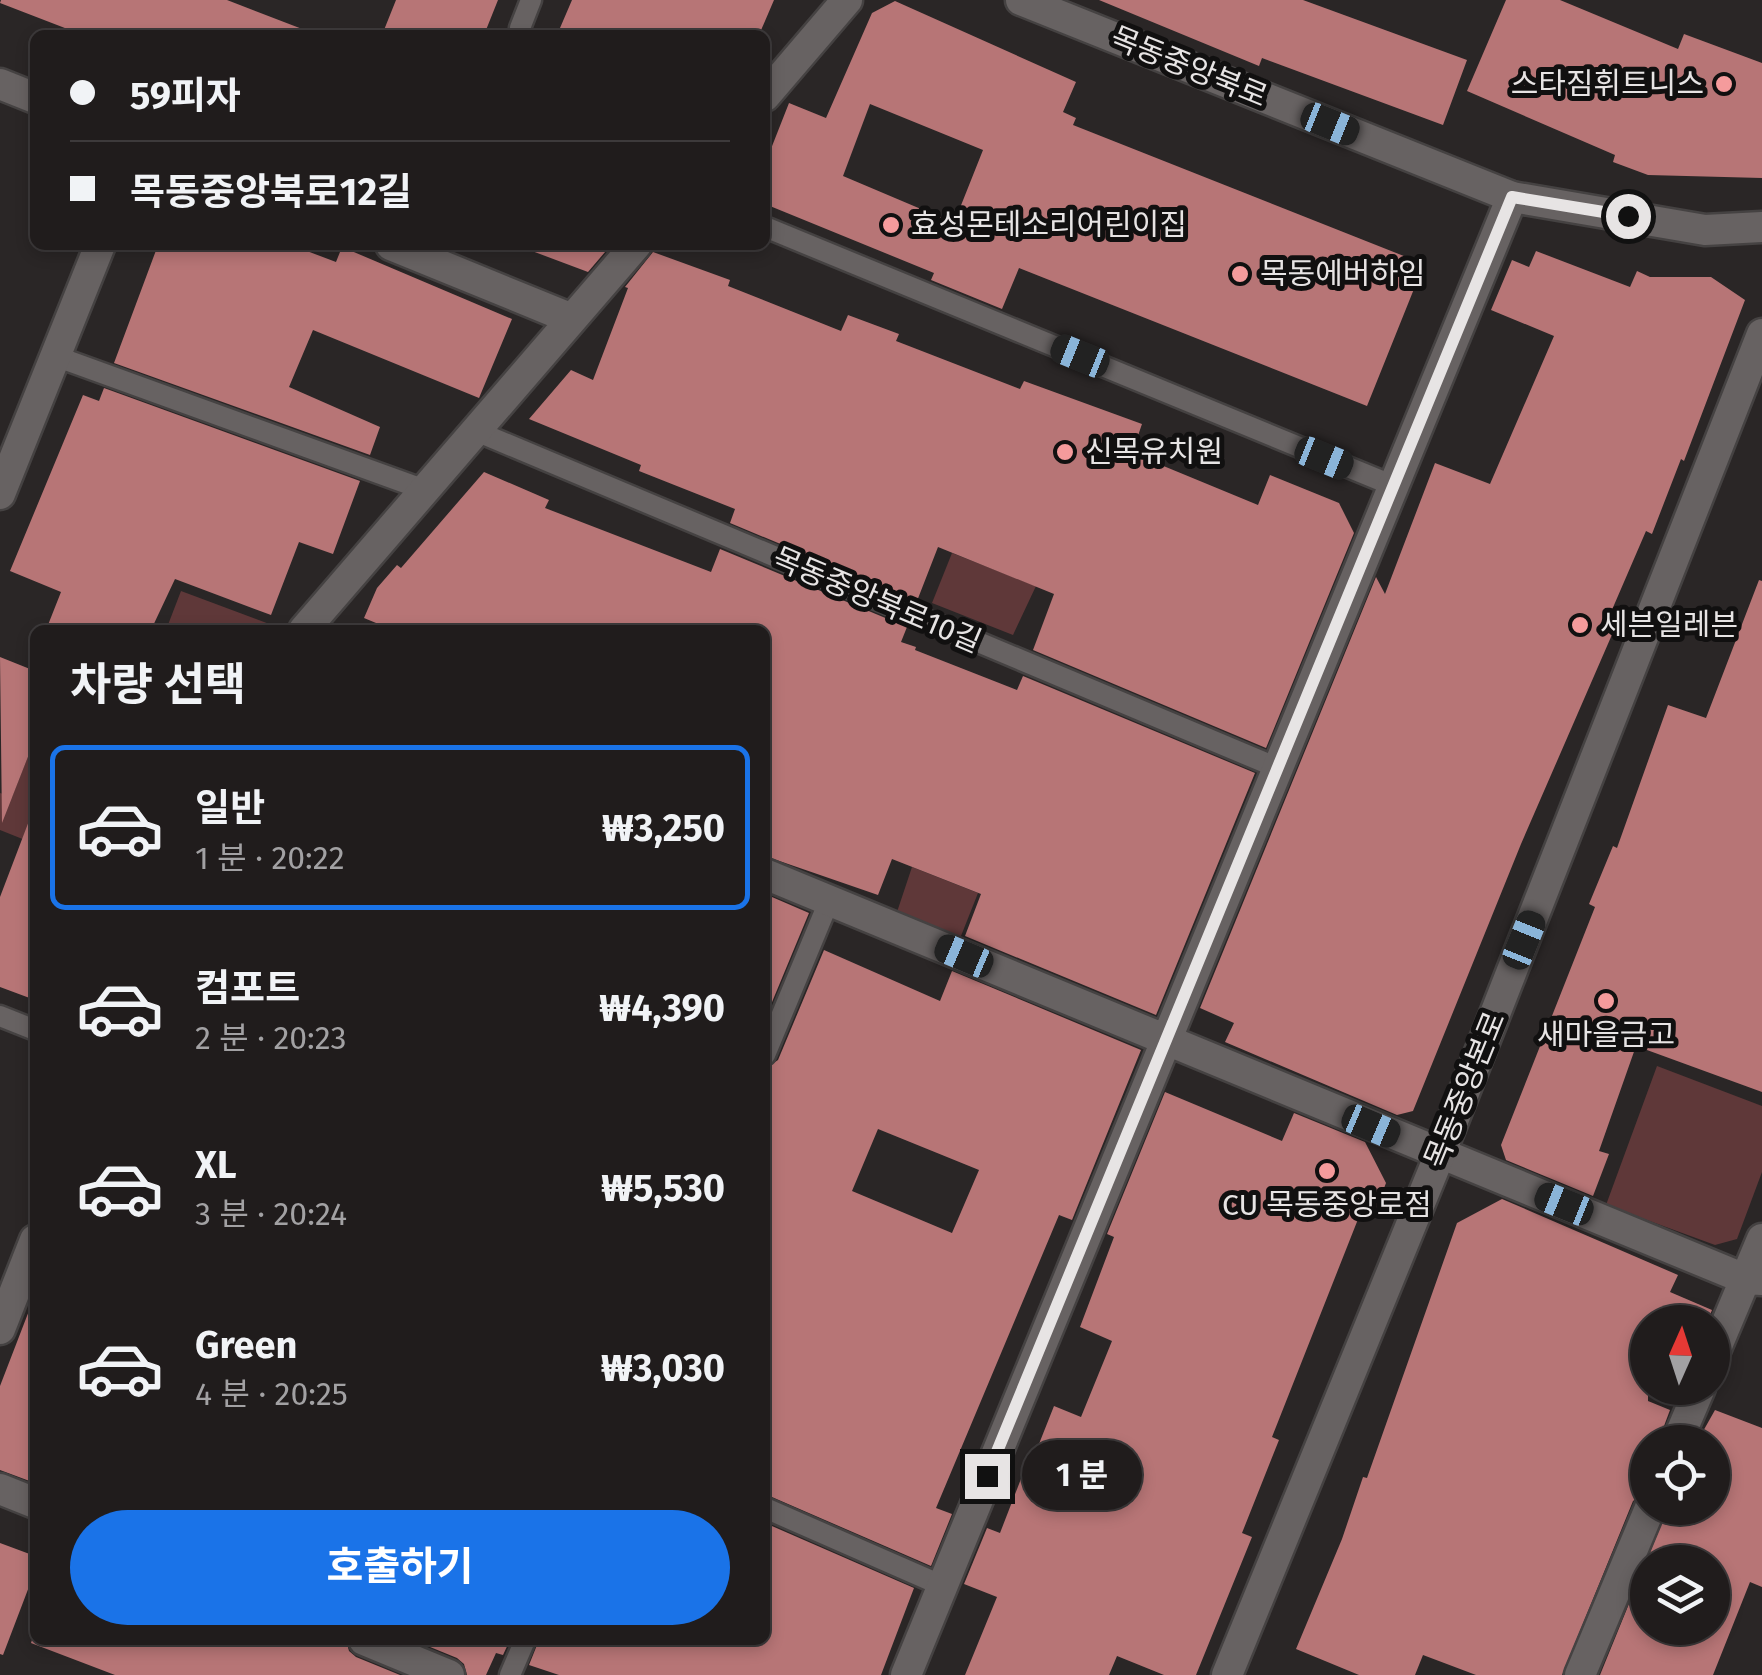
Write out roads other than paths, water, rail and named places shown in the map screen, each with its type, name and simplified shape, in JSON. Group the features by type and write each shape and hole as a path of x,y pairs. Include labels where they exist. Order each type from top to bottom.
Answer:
{"street":[{"path":"770,90 847,0"},
{"name":"목동중앙북로","path":"1021,0 1512,197 1706,230 1762,227"},
{"path":"0,84 30,96"},
{"path":"906,1675 1512,197"},
{"path":"0,494 98,250"},
{"path":"404,250 572,320"},
{"path":"308,625 632,250"},
{"name":"목동중앙본로","path":"1227,1675 1440,1154 1762,334"},
{"path":"770,876 1440,1154 1754,1279"},
{"path":"1730,1324 1754,1279 1762,1239"},
{"path":"0,1330 30,1253"},
{"path":"0,1489 30,1502"},
{"path":"1580,1675 1643,1525"},
{"path":"376,1645 449,1675"}],"lane":[{"path":"520,28 531,0"},
{"path":"770,229 1394,486"},
{"path":"55,356 425,490"},
{"name":"목동중앙북로10길","path":"476,431 1278,768"},
{"path":"770,1043 829,900"},
{"path":"0,1016 30,1028"},
{"path":"770,1510 943,1586"},
{"path":"510,1675 522,1645"}],"place":[{"name":"스타짐휘트니스","path":"1724,84"},
{"name":"효성몬테소리어린이집","path":"891,225"},
{"name":"목동에버하임","path":"1240,274"},
{"name":"신목유치원","path":"1065,452"},
{"name":"세븐일레븐","path":"1580,625"},
{"name":"새마을금고","path":"1606,1001"},
{"name":"CU 목동중앙로점","path":"1327,1171"}]}
